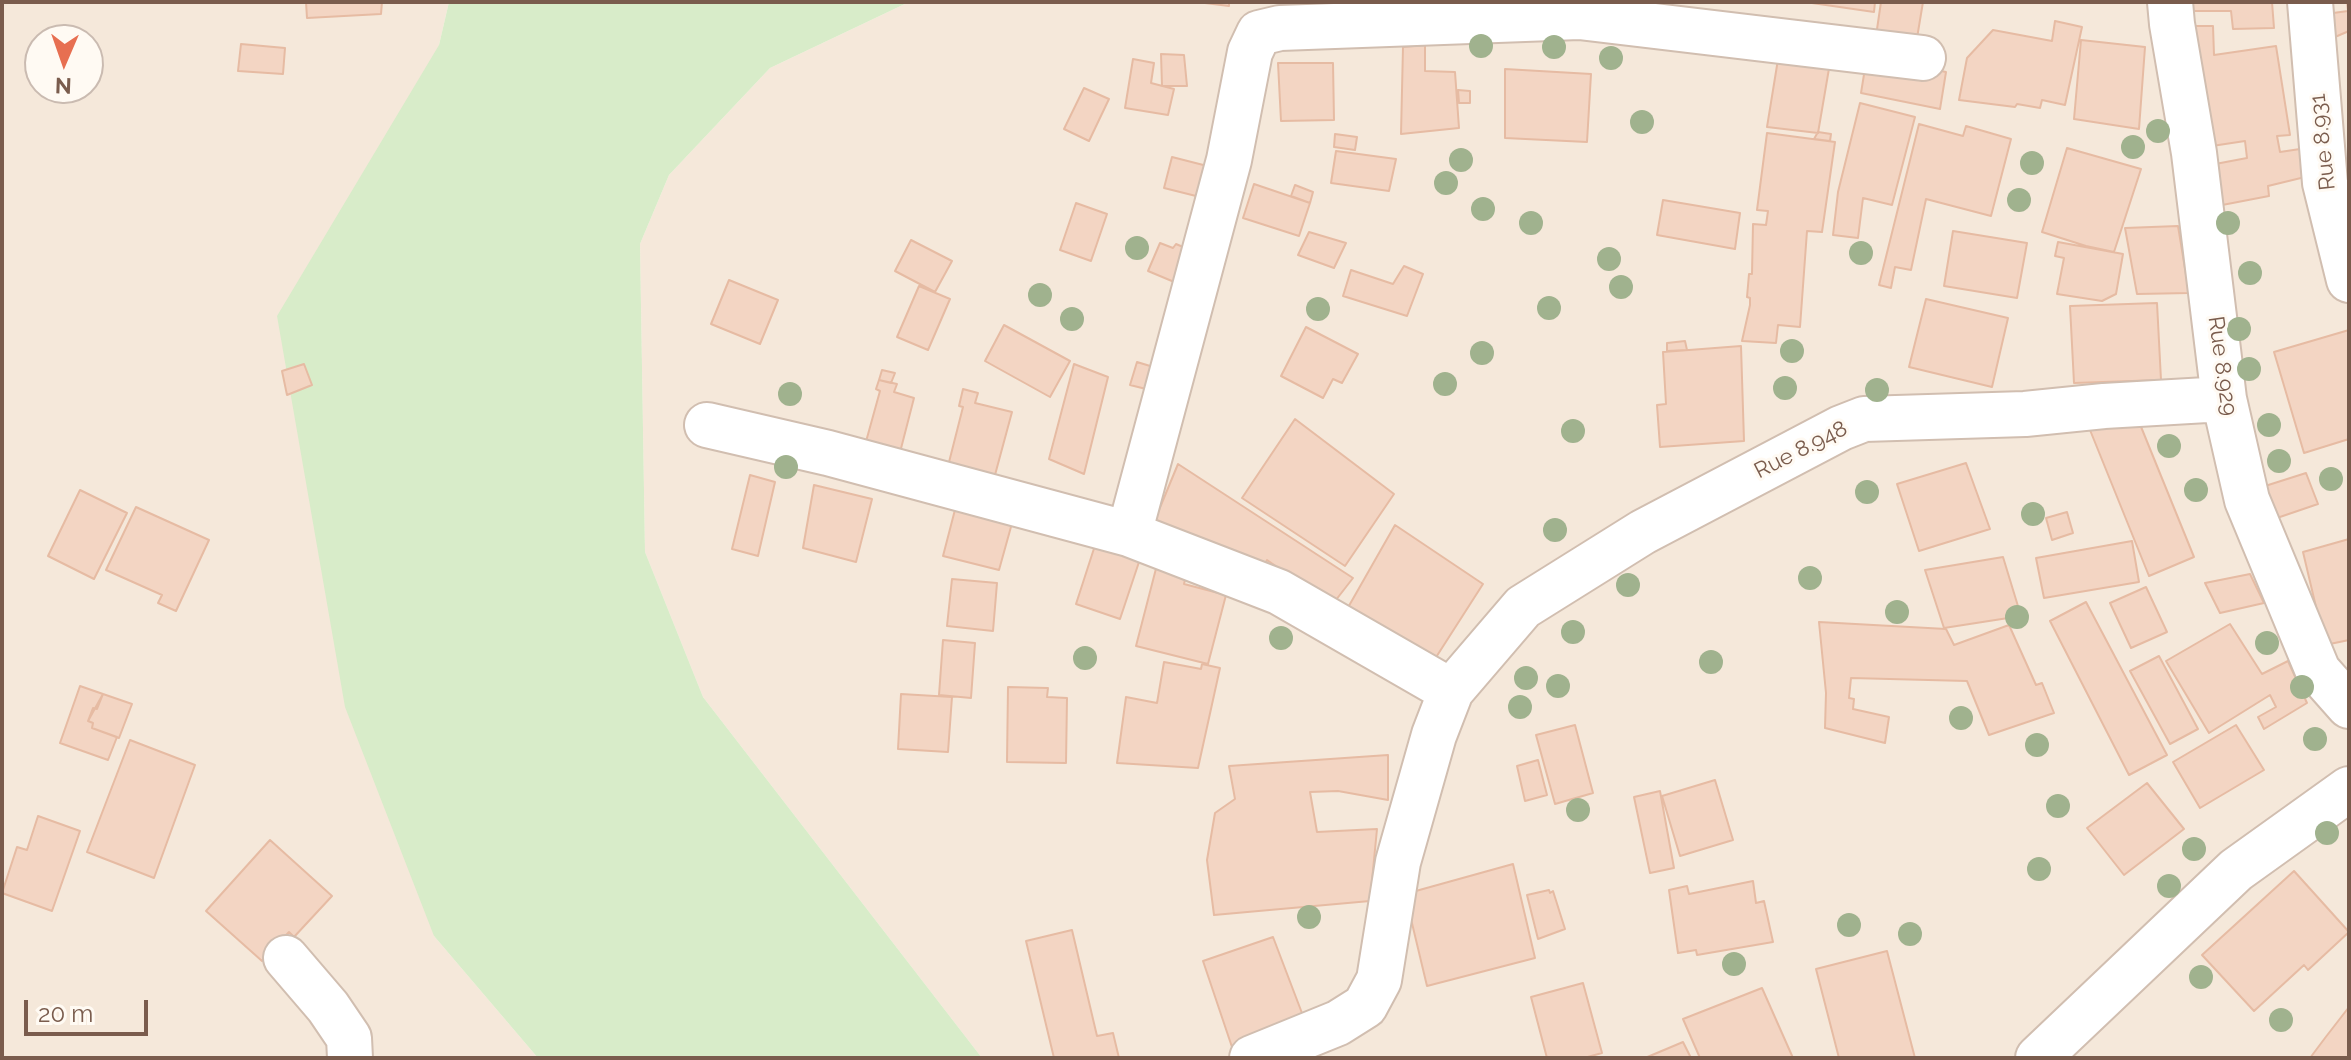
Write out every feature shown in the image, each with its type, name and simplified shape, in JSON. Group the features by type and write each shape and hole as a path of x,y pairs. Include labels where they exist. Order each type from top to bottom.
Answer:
{"street":[{"name":"Rue 8.929","path":"2170,2 2194,153 2224,399 2247,500 2318,671 2349,706"},
{"name":"Rue 8.931","path":"2310,2 2325,183 2349,280"},
{"path":"1129,534 1229,160 1250,52 1259,33 1280,28 1579,17 1923,58"},
{"name":"Rue 8.948","path":"1252,1058 1338,1023 1365,1006 1379,980 1398,862 1434,735 1451,691 1523,607 1643,532 1841,428 1864,419 2025,414 2224,399"},
{"path":"707,425 828,453 1129,534 1279,592 1451,691"},
{"path":"2038,1058 2236,870 2349,789"},
{"path":"286,958 328,1007 349,1038 350,1058"}],"shaded area":[{"path":"2,2 449,2 439,45 434,936 538,1058 2,1058"},
{"path":"909,2 2349,2 2349,1058 982,1058 703,697 645,552 640,244 669,175 770,68"}],"green space":[{"path":"449,2 909,2 770,68 669,175 640,244 645,552 703,697 982,1058 538,1058 434,936 345,707 277,316 439,45"}],"building":[{"path":"306,2 382,2 381,14 307,18"},
{"path":"1197,2 1229,2 1229,6"},
{"path":"1805,2 1875,2 1874,12"},
{"path":"1881,2 1923,2 1916,44 1876,36"},
{"path":"2185,2 2272,2 2274,28 2233,29 2231,11 2186,11"},
{"path":"2349,2 2349,31 2335,37 2333,13 2348,11"},
{"path":"2055,21 2082,27 2065,105 2042,100 2040,108 2017,104 2015,107 1959,100 1967,58 1993,30 2052,41"},
{"path":"2188,26 2213,26 2214,55 2276,46 2290,135 2277,136 2280,152 2300,149 2305,177 2268,186 2269,196 2217,206 2210,165 2247,158 2245,141 2212,146 2200,58 2188,60"},
{"path":"2081,40 2145,47 2139,129 2074,119"},
{"path":"241,44 285,48 283,74 238,71"},
{"path":"1425,45 1425,71 1455,72 1459,128 1401,134 1403,47"},
{"path":"1780,47 1832,51 1818,133 1767,127"},
{"path":"1161,54 1184,55 1187,86 1162,86"},
{"path":"1867,56 1946,72 1940,109 1861,93"},
{"path":"1133,59 1154,63 1151,83 1174,89 1168,115 1125,108"},
{"path":"1278,63 1333,63 1334,120 1281,121"},
{"path":"1505,69 1591,74 1587,142 1505,138"},
{"path":"1084,88 1109,99 1089,141 1064,129"},
{"path":"1458,90 1470,91 1470,103 1459,103"},
{"path":"1860,103 1915,117 1892,205 1863,198 1858,238 1833,235 1838,192"},
{"path":"1919,124 1963,136 1966,126 2011,139 1991,216 1926,199 1911,270 1895,267 1891,288 1879,285"},
{"path":"1818,132 1831,134 1830,141 1814,139"},
{"path":"1767,133 1835,142 1822,232 1807,231 1800,327 1778,325 1776,343 1742,341 1750,305 1750,298 1747,297 1749,274 1752,274 1753,224 1766,225 1768,211 1757,210"},
{"path":"1335,134 1357,137 1355,150 1334,147"},
{"path":"2067,148 2141,169 2114,252 2042,232"},
{"path":"1336,151 1396,159 1389,191 1331,183"},
{"path":"1172,157 1219,169 1212,200 1164,188"},
{"path":"1254,184 1310,203 1299,236 1243,218"},
{"path":"1295,185 1313,192 1310,203 1291,196"},
{"path":"1663,200 1740,213 1735,249 1657,235"},
{"path":"1076,203 1107,214 1091,261 1060,250"},
{"path":"2178,226 2189,293 2137,294 2125,228"},
{"path":"1953,231 2027,243 2017,298 1944,286"},
{"path":"1309,232 1346,243 1334,268 1298,255"},
{"path":"911,240 952,261 935,292 895,271"},
{"path":"2058,242 2123,254 2116,294 2102,301 2057,294 2064,258 2055,256"},
{"path":"1160,243 1173,248 1176,244 1195,252 1179,284 1148,271"},
{"path":"1404,266 1423,274 1407,316 1343,296 1351,270 1393,284"},
{"path":"729,280 778,300 760,344 711,324"},
{"path":"919,286 950,299 928,350 897,337"},
{"path":"1926,299 2008,318 1992,387 1909,367"},
{"path":"2157,303 2161,380 2074,383 2070,306"},
{"path":"1004,325 1070,361 1050,397 985,361"},
{"path":"1306,327 1358,354 1342,383 1333,379 1323,398 1281,376"},
{"path":"2349,330 2349,439 2304,453 2274,352"},
{"path":"1685,341 1687,350 1667,351 1667,343"},
{"path":"1741,346 1744,441 1660,447 1657,405 1666,404 1663,352"},
{"path":"1137,362 1160,369 1154,391 1130,385"},
{"path":"304,364 312,385 287,395 282,371"},
{"path":"1074,364 1108,377 1084,474 1049,459"},
{"path":"882,370 895,373 891,383 879,380"},
{"path":"879,380 897,384 894,392 914,398 897,464 862,456 880,391 876,389"},
{"path":"963,389 978,393 975,403 1012,412 992,486 946,474 963,407 959,406"},
{"path":"2135,412 2194,557 2149,576 2090,430"},
{"path":"1295,419 1394,494 1345,566 1242,498"},
{"path":"1966,463 1990,529 1919,551 1897,484"},
{"path":"1178,464 1353,578 1332,605 1267,560 1263,568 1212,542 1207,550 1154,522"},
{"path":"2306,473 2318,504 2274,519 2262,487"},
{"path":"750,475 775,482 758,556 732,549"},
{"path":"814,485 872,499 856,562 803,548"},
{"path":"80,490 127,513 94,579 48,556"},
{"path":"957,502 1014,516 999,570 943,556"},
{"path":"136,507 209,540 176,611 158,603 162,595 106,570"},
{"path":"2067,512 2073,533 2052,540 2046,518"},
{"path":"1395,525 1483,584 1433,662 1346,611"},
{"path":"1100,530 1145,544 1120,619 1076,604"},
{"path":"2349,539 2349,640 2325,645 2303,552"},
{"path":"2132,541 2139,582 2044,598 2036,558"},
{"path":"1159,557 1189,564 1184,584 1226,595 1208,664 1136,646"},
{"path":"2003,557 2021,616 1944,628 1925,570"},
{"path":"2250,574 2264,603 2220,613 2205,583"},
{"path":"952,579 997,583 993,631 947,626"},
{"path":"2146,587 2167,632 2131,648 2110,603"},
{"path":"2086,602 2167,755 2129,775 2050,621"},
{"path":"1819,622 1946,629 1954,645 2009,625 2036,685 2042,683 2054,713 1989,735 1967,681 1851,678 1849,698 1854,699 1853,709 1889,717 1885,743 1825,728 1826,693"},
{"path":"2230,624 2262,674 2288,661 2307,703 2264,729 2258,717 2276,707 2270,695 2209,733 2166,661"},
{"path":"943,640 975,643 971,698 939,695"},
{"path":"2159,656 2198,729 2170,744 2130,671"},
{"path":"1164,662 1201,669 1202,664 1220,668 1198,768 1117,763 1126,697 1157,703"},
{"path":"80,686 103,694 88,721 93,723 92,728 117,737 108,760 60,743"},
{"path":"1008,687 1048,688 1047,697 1067,698 1066,763 1007,762"},
{"path":"103,694 132,704 119,738 92,728 93,723 88,721"},
{"path":"901,694 952,697 948,752 898,749"},
{"path":"1575,725 1593,793 1555,804 1536,735"},
{"path":"2236,725 2264,770 2200,808 2173,762"},
{"path":"130,740 195,765 154,878 87,852"},
{"path":"1388,755 1388,800 1338,791 1310,792 1317,832 1377,829 1370,901 1214,915 1207,860 1215,813 1235,799 1229,766"},
{"path":"1538,760 1547,795 1525,801 1517,766"},
{"path":"1715,780 1733,840 1680,856 1662,796"},
{"path":"2147,783 2184,829 2124,875 2087,828"},
{"path":"1660,791 1674,868 1650,873 1634,797"},
{"path":"38,816 80,831 52,911 2,893 17,847 27,850"},
{"path":"270,840 332,896 294,937 289,932 262,961 206,911"},
{"path":"1513,864 1535,958 1427,986 1405,894"},
{"path":"2294,871 2349,932 2308,970 2304,965 2254,1011 2202,955"},
{"path":"1753,881 1756,903 1764,901 1773,942 1697,955 1696,950 1678,953 1669,890 1687,886 1689,894"},
{"path":"1549,890 1550,893 1553,891 1565,929 1538,939 1527,895"},
{"path":"1072,930 1097,1036 1113,1033 1119,1058 1054,1058 1026,941"},
{"path":"1273,937 1305,1021 1233,1050 1203,961"},
{"path":"1887,951 1915,1058 1839,1058 1816,969"},
{"path":"1583,983 1602,1053 1584,1058 1547,1058 1531,997"},
{"path":"1762,988 1793,1058 1700,1058 1683,1019"},
{"path":"2349,1007 2349,1058 2310,1058 2325,1038"},
{"path":"1683,1042 1691,1058 1645,1058"}]}
